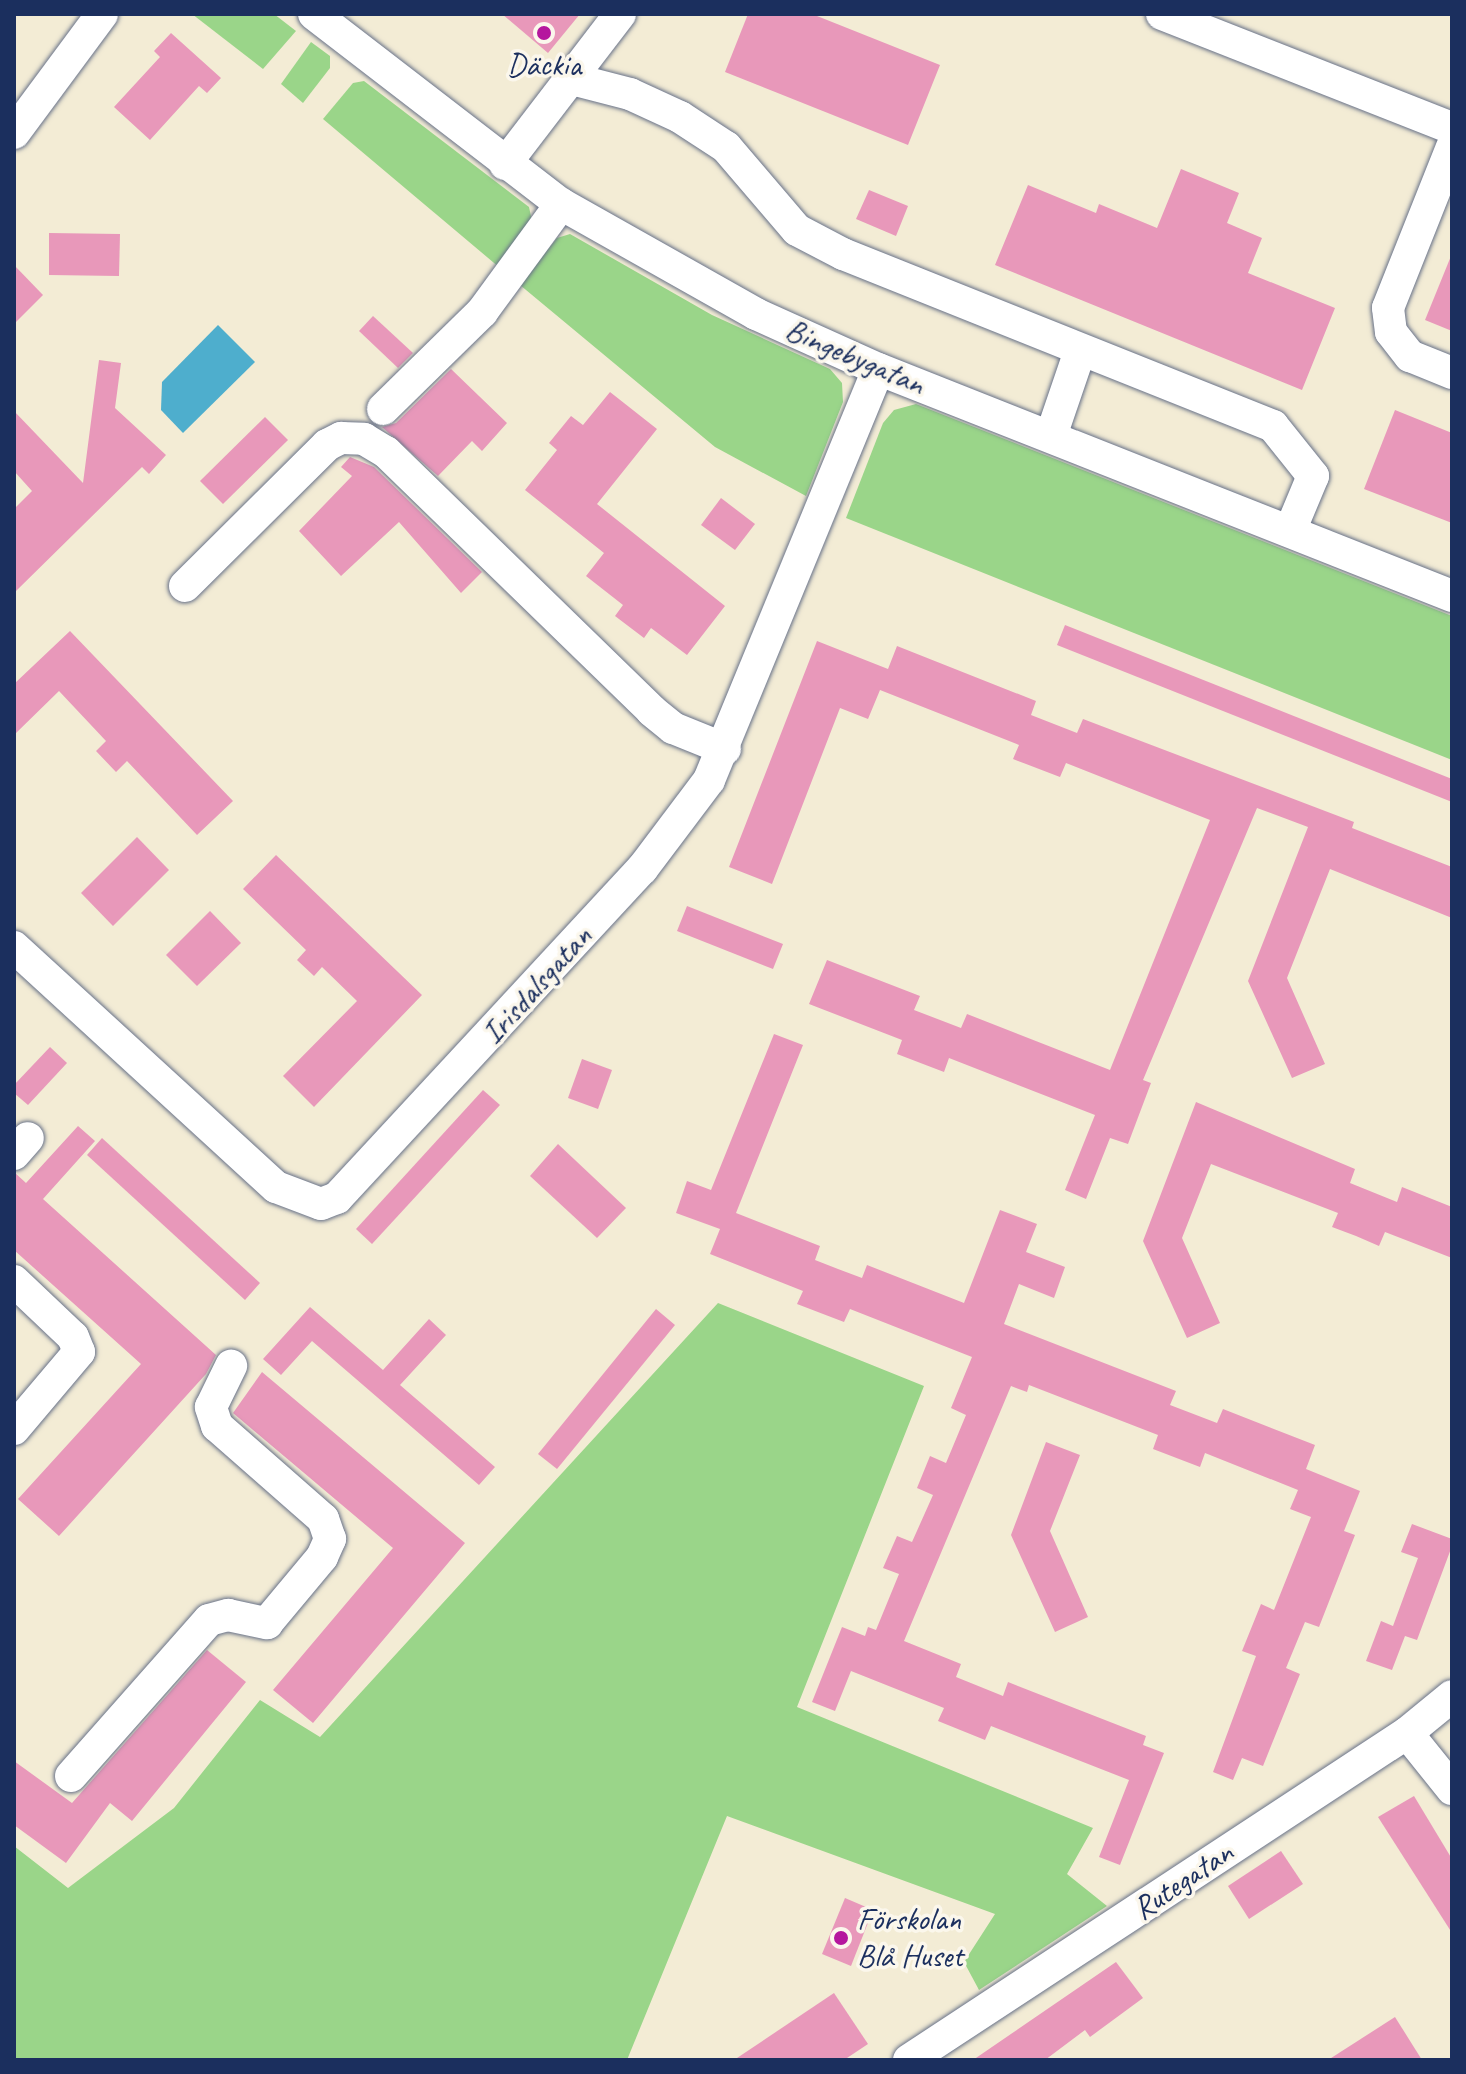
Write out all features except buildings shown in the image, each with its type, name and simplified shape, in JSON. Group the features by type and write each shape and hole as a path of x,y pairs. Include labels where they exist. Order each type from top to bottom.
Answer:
{"street":[{"path":"14,133 102,14"},
{"name":"Bingebygatan","path":"314,14 505,164 561,204 756,314 878,369 1452,596"},
{"path":"505,164 620,14"},
{"path":"1162,14 1452,128"},
{"path":"568,78 630,94 715,140 797,230 843,254 1273,426 1313,476 1290,531"},
{"path":"1452,147 1388,308 1391,332 1410,356 1452,373"},
{"path":"383,409 482,312 561,204"},
{"path":"1051,436 1080,351"},
{"name":"Irisdalsgatan","path":"14,947 276,1187 321,1204 352,1186 677,828 725,749 878,369"},
{"path":"185,586 327,445 341,438 364,439 386,452 652,711 673,728 725,749"},
{"path":"14,1281 73,1337 79,1352 14,1429"},
{"path":"71,1776 209,1620 228,1615 267,1623 322,1557 330,1539 323,1519 217,1426 211,1407 231,1366"},
{"name":"Rutegatan","path":"909,2060 1407,1733 1452,1696"},
{"path":"1407,1733 1452,1789"}],"green space":[{"path":"192,14 274,14 296,31 263,69"},
{"path":"311,42 330,56 330,68 303,103 281,84"},
{"path":"364,81 529,207 532,221 500,268 323,119 353,83"},
{"path":"570,234 712,315 830,369 842,383 843,402 806,496 715,447 520,285 557,238"},
{"path":"916,404 1452,616 1452,760 846,518 883,423 894,410"},
{"path":"718,1303 924,1386 797,1707 1093,1828 1067,1874 1107,1906 979,1990 964,1962 995,1914 727,1816 627,2060 14,2060 14,1846 68,1888 174,1808 260,1700 320,1737"}],"water":[{"path":"218,325 255,362 183,433 161,410 162,382"}],"place":[{"name":"Däckia","path":"544,33"},
{"name":"Förskolan Blå Huset","path":"841,1938"}]}
